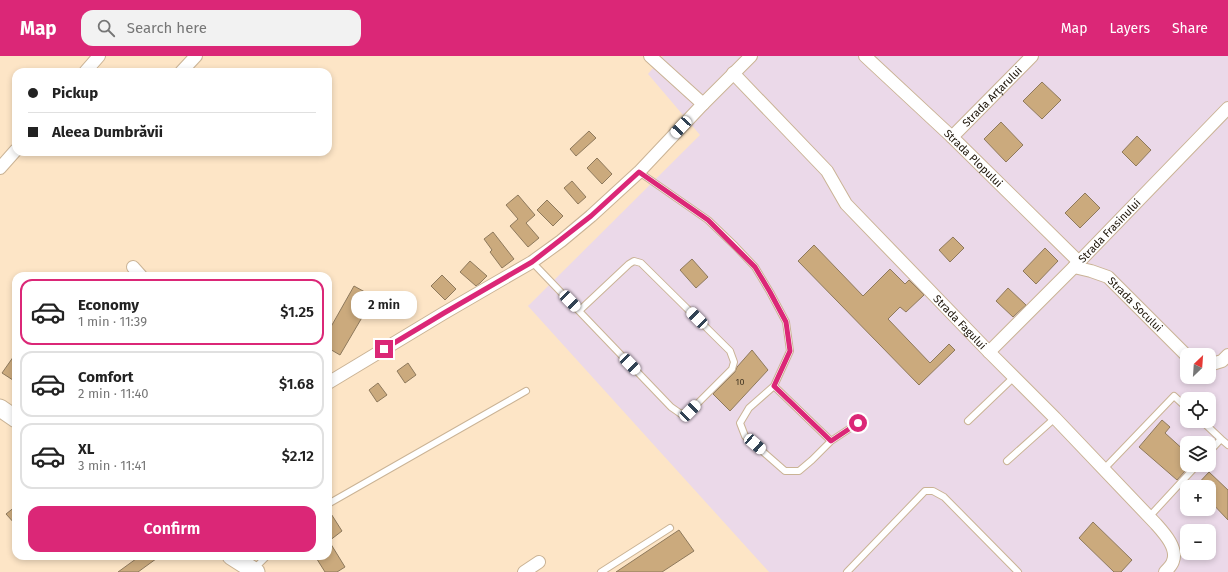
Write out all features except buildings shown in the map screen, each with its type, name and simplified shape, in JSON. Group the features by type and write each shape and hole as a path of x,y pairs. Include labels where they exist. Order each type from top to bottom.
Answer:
{"main road":[{"path":"0,408 12,416"},
{"path":"237,560 255,571"}],"street":[{"path":"88,68 99,56"},
{"path":"185,68 196,56"},
{"path":"650,56 703,104"},
{"path":"332,381 532,262 591,216 639,172 751,56"},
{"name":"Strada Plopului","path":"865,56 952,137 1076,265"},
{"name":"Strada Arțarului","path":"952,137 1032,56"},
{"name":"Strada Fagului","path":"733,73 827,171 846,204 1055,418 1168,538 1173,550 1173,561 1165,572"},
{"name":"Strada Frasinului","path":"989,352 1076,265 1228,108"},
{"path":"0,168 12,154"},
{"name":"Strada Socului","path":"1076,265 1108,277 1180,349"},
{"path":"1216,363 1222,361 1228,355"},
{"path":"524,572 539,562"}],"lane":[{"path":"639,172 708,220 755,267 786,322 790,351 774,386 749,408 740,423 745,436 785,471 799,471 831,441 858,423"},
{"path":"532,262 671,407 681,414 690,411 732,369 734,362 730,352 641,263 634,261 629,264 579,311"},
{"path":"968,421 1014,377"},
{"path":"774,386 831,441"},
{"path":"332,502 526,391"},
{"path":"1103,470 1174,396 1180,402"},
{"path":"1007,461 1055,418"},
{"path":"1209,428 1228,445"},
{"path":"1216,444 1221,439"},
{"path":"1149,517 1191,472"},
{"path":"847,572 925,491 933,491 944,497 1018,572"},
{"path":"601,572 670,528"},
{"path":"255,571 264,560"}],"shaded area":[{"path":"663,56 1228,56 1228,572 769,572 528,306 700,135 648,74"}],"route":[{"path":"384,349 532,262 591,216 639,172 708,220 755,267 786,322 790,351 774,386 831,441 858,423"}]}
